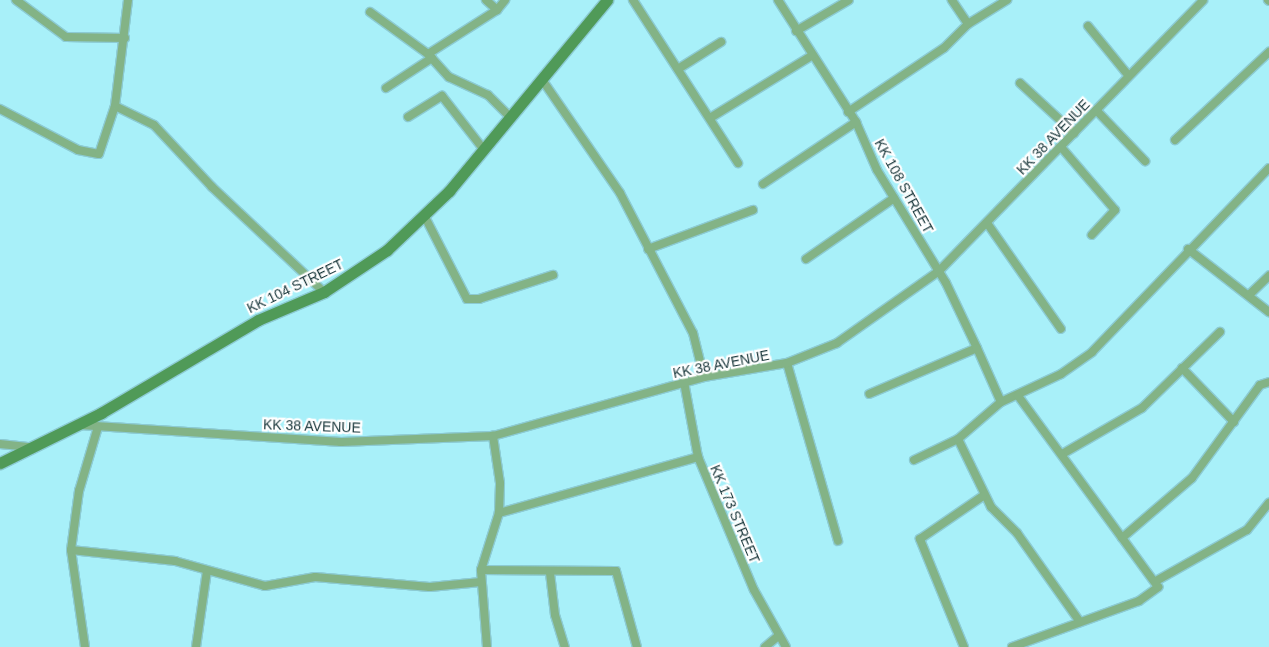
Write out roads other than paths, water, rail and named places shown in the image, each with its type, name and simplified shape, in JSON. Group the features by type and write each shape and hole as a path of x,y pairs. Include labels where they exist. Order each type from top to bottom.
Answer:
{"street":[{"path":"16,0 66,37 125,38"},
{"path":"0,109 95,155 103,149 115,106 125,38 128,0"},
{"path":"486,0 497,10"},
{"path":"386,88 497,10 505,0"},
{"name":"KK 104 STREET","path":"0,462 80,425 258,320 324,292 356,274 425,217 543,81 607,0"},
{"path":"633,0 738,163"},
{"name":"KK 108 STREET","path":"778,0 812,56 856,122 894,198 939,271 1001,402"},
{"path":"796,30 849,0"},
{"path":"952,0 968,24"},
{"path":"848,112 935,54 968,24 1007,0"},
{"name":"KK 38 AVENUE","path":"80,425 341,442 493,436 704,377 787,363 837,343 939,271 987,224 1061,148 1128,75 1203,0"},
{"path":"370,12 430,56 449,77 488,95 510,117"},
{"path":"1088,26 1128,75"},
{"path":"678,69 721,42"},
{"path":"1176,140 1269,52"},
{"path":"710,118 812,56"},
{"path":"543,81 620,193 693,333 704,377"},
{"path":"1020,83 1074,133"},
{"path":"408,117 442,96 484,150"},
{"path":"115,106 154,125 212,187 324,292"},
{"path":"1096,110 1145,161"},
{"path":"763,184 856,122"},
{"path":"1061,148 1115,210 1092,235"},
{"path":"914,460 958,440 1001,402 1018,396 1092,352 1188,249 1269,168"},
{"path":"806,259 894,198"},
{"path":"648,249 753,210"},
{"path":"425,217 466,299 479,299 553,275"},
{"path":"987,224 1061,329"},
{"path":"1188,249 1269,312"},
{"path":"1249,295 1269,276"},
{"path":"1064,453 1120,424 1220,332"},
{"path":"869,394 976,348"},
{"path":"787,363 838,540"},
{"path":"1182,368 1234,422"},
{"name":"KK 173 STREET","path":"684,382 698,457 778,636 786,647"},
{"path":"1122,538 1192,478 1260,385 1269,382"},
{"path":"1012,647 1155,593 1156,582 1122,538 1064,453 1018,396"},
{"path":"85,647 71,550 79,491 98,427"},
{"path":"487,647 481,582 482,570 499,513 493,436"},
{"path":"958,440 984,496 1017,533 1080,622"},
{"path":"0,444 30,447"},
{"path":"499,513 698,457"},
{"path":"964,647 920,539 984,496"},
{"path":"1156,582 1248,530 1269,503"},
{"path":"71,550 175,561 265,586 314,577 430,587 481,582"},
{"path":"482,570 550,573 616,571 637,647"},
{"path":"196,647 208,571"},
{"path":"550,573 555,616 565,647"},
{"path":"765,647 778,636"}]}
